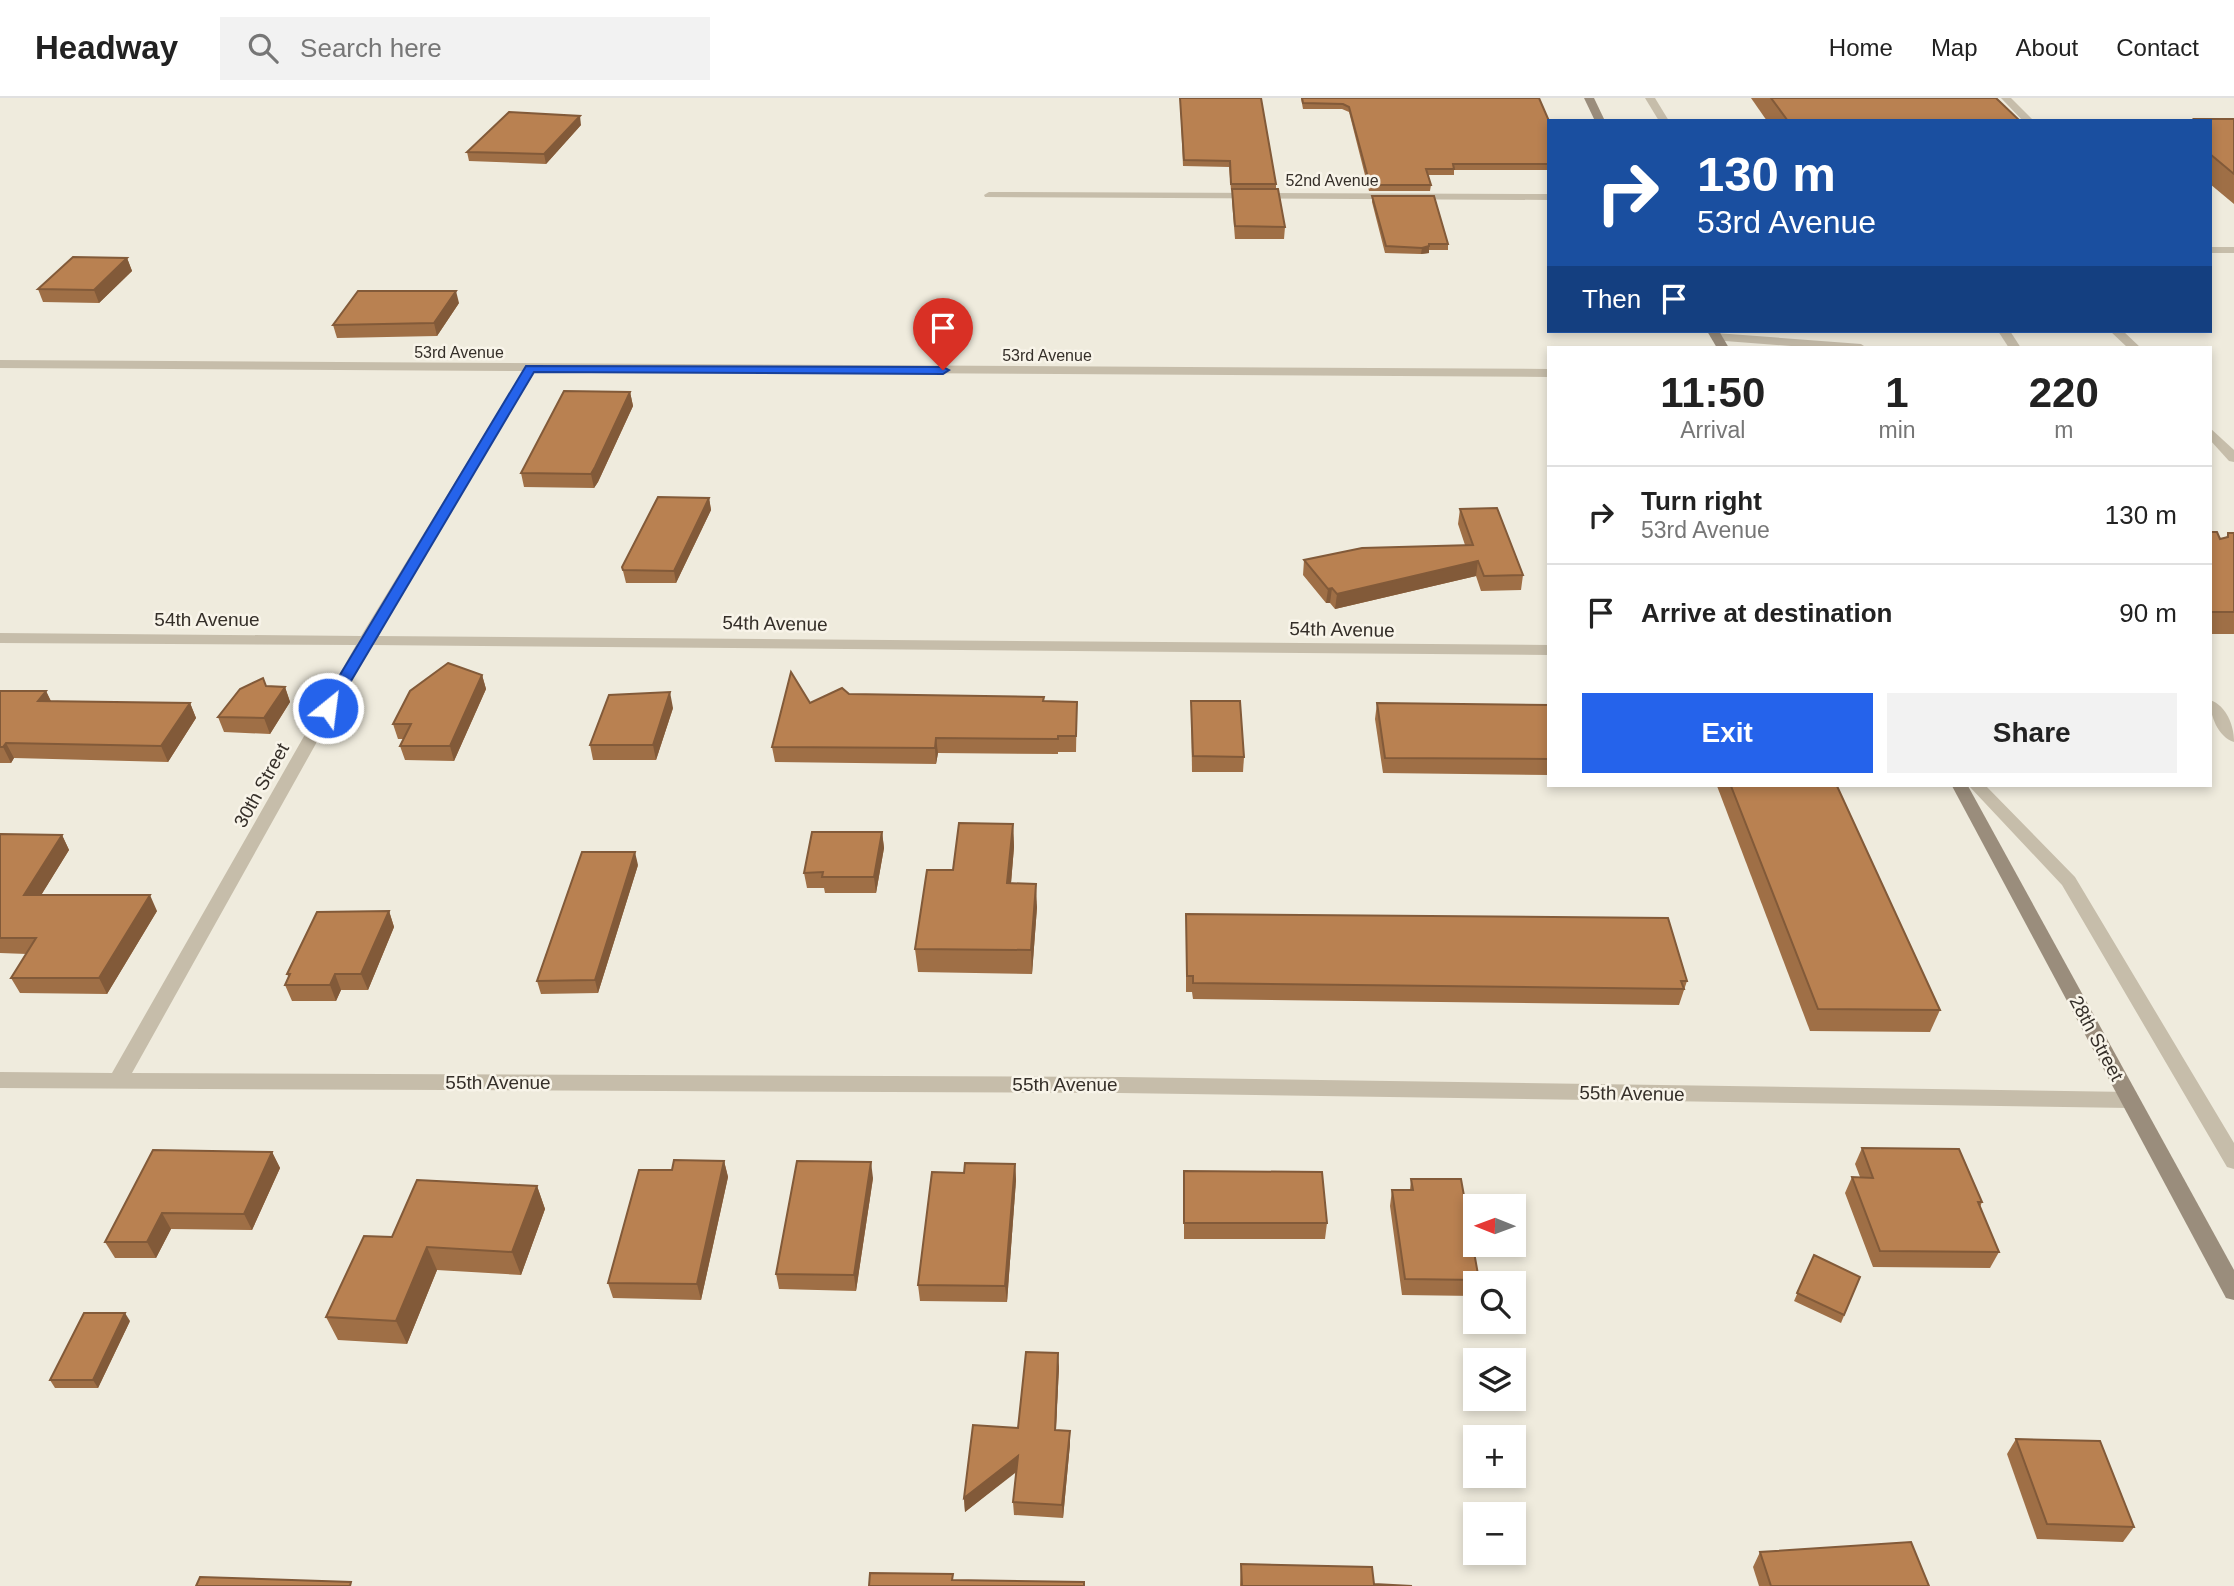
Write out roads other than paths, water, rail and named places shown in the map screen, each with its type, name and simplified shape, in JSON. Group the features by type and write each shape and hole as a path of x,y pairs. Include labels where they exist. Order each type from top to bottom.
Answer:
{"main road":[{"path":"1589,98 1599,119"},
{"name":"28th Street","path":"1961,787 2234,1291"}],"street":[{"path":"1650,98 1663,119"},
{"path":"2006,98 2027,119"},
{"name":"52nd Avenue","path":"989,195 1547,197"},
{"path":"2212,250 2234,250"},
{"path":"2118,333 2133,346"},
{"path":"1717,339 1829,346"},
{"name":"53rd Avenue","path":"0,364 1547,373"},
{"name":"30th Street","path":"118,1080 367,639 530,369"},
{"path":"2212,434 2234,458"},
{"name":"54th Avenue","path":"0,638 1547,650"},
{"path":"2212,708 2234,737"},
{"path":"1978,787 2069,881 2234,1161"},
{"name":"55th Avenue","path":"0,1080 1120,1085 2130,1100"}]}
